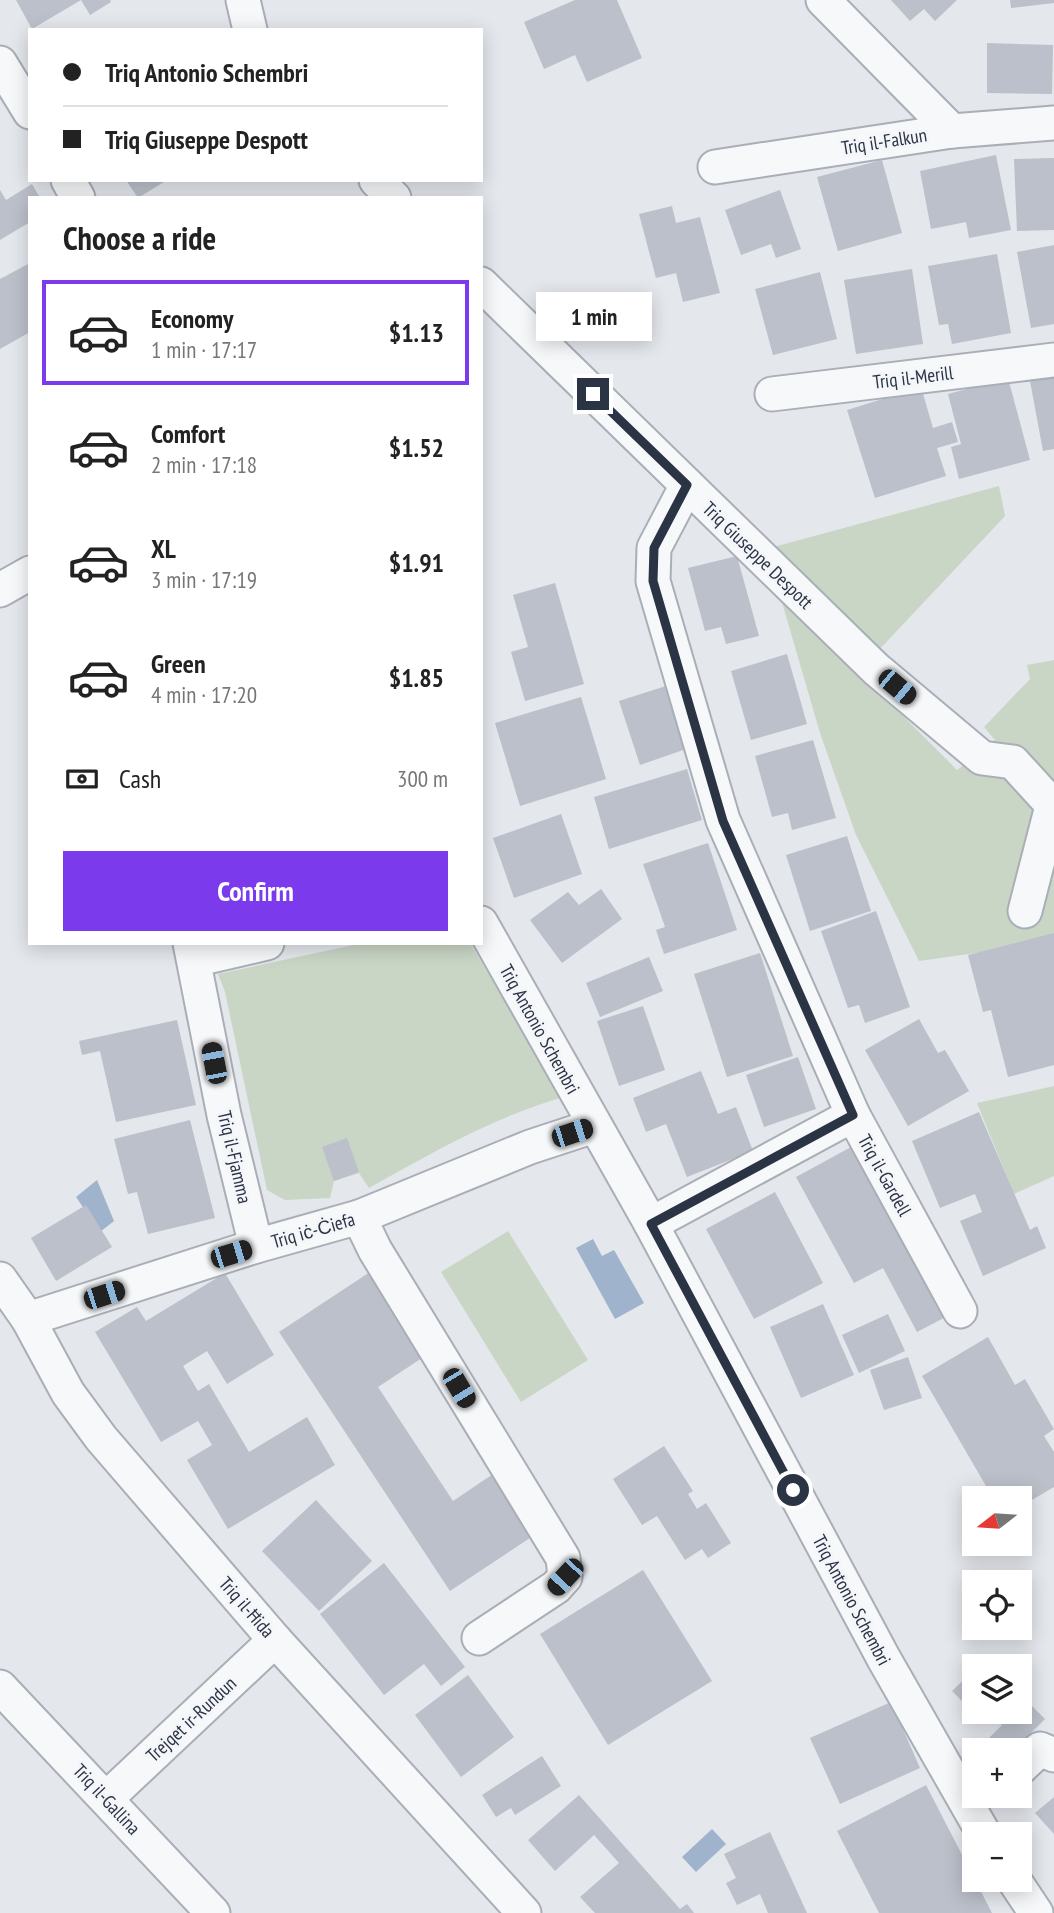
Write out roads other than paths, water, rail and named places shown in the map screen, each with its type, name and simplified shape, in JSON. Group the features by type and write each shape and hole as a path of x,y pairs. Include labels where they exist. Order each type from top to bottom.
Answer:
{"street":[{"path":"243,0 250,28"},
{"path":"823,0 952,131"},
{"path":"0,62 28,109"},
{"name":"Triq il-Falkun","path":"715,167 952,131 1054,123"},
{"path":"378,182 392,196"},
{"name":"Triq Giuseppe Despott","path":"483,286 876,669 982,758 1013,762 1027,773 1053,807"},
{"name":"Triq il-Merill","path":"772,394 1054,360"},
{"name":"Triq il-Gardell","path":"687,485 654,548 653,581 723,821 853,1115 960,1311"},
{"path":"0,590 28,574"},
{"path":"1025,911 1053,807"},
{"name":"Triq Antonio Schembri","path":"483,927 651,1224 884,1659 982,1815"},
{"path":"192,952 250,945"},
{"name":"Triq il-Fjamma","path":"192,952 225,1115 256,1246"},
{"path":"651,1224 853,1115"},
{"name":"Triq iċ-Ċiefa","path":"28,1319 256,1246 359,1217 530,1147 594,1126"},
{"path":"359,1217 375,1250 562,1558 565,1577 556,1587 480,1638"},
{"name":"Triq il-Ħida","path":"0,1279 28,1319 68,1393 101,1438 275,1640 524,1913"},
{"name":"Trejqet ir-Rundun","path":"107,1798 275,1640"},
{"name":"Triq il-Gallina","path":"0,1687 213,1913"},
{"path":"1032,1757 1040,1749 1054,1755"},
{"path":"1022,1892 1036,1913"}],"water":[{"path":"97,1180 114,1221 100,1232 76,1197"},
{"path":"593,1239 602,1256 614,1250 644,1303 615,1319 576,1248"},
{"path":"712,1829 726,1844 696,1872 682,1857"}]}
